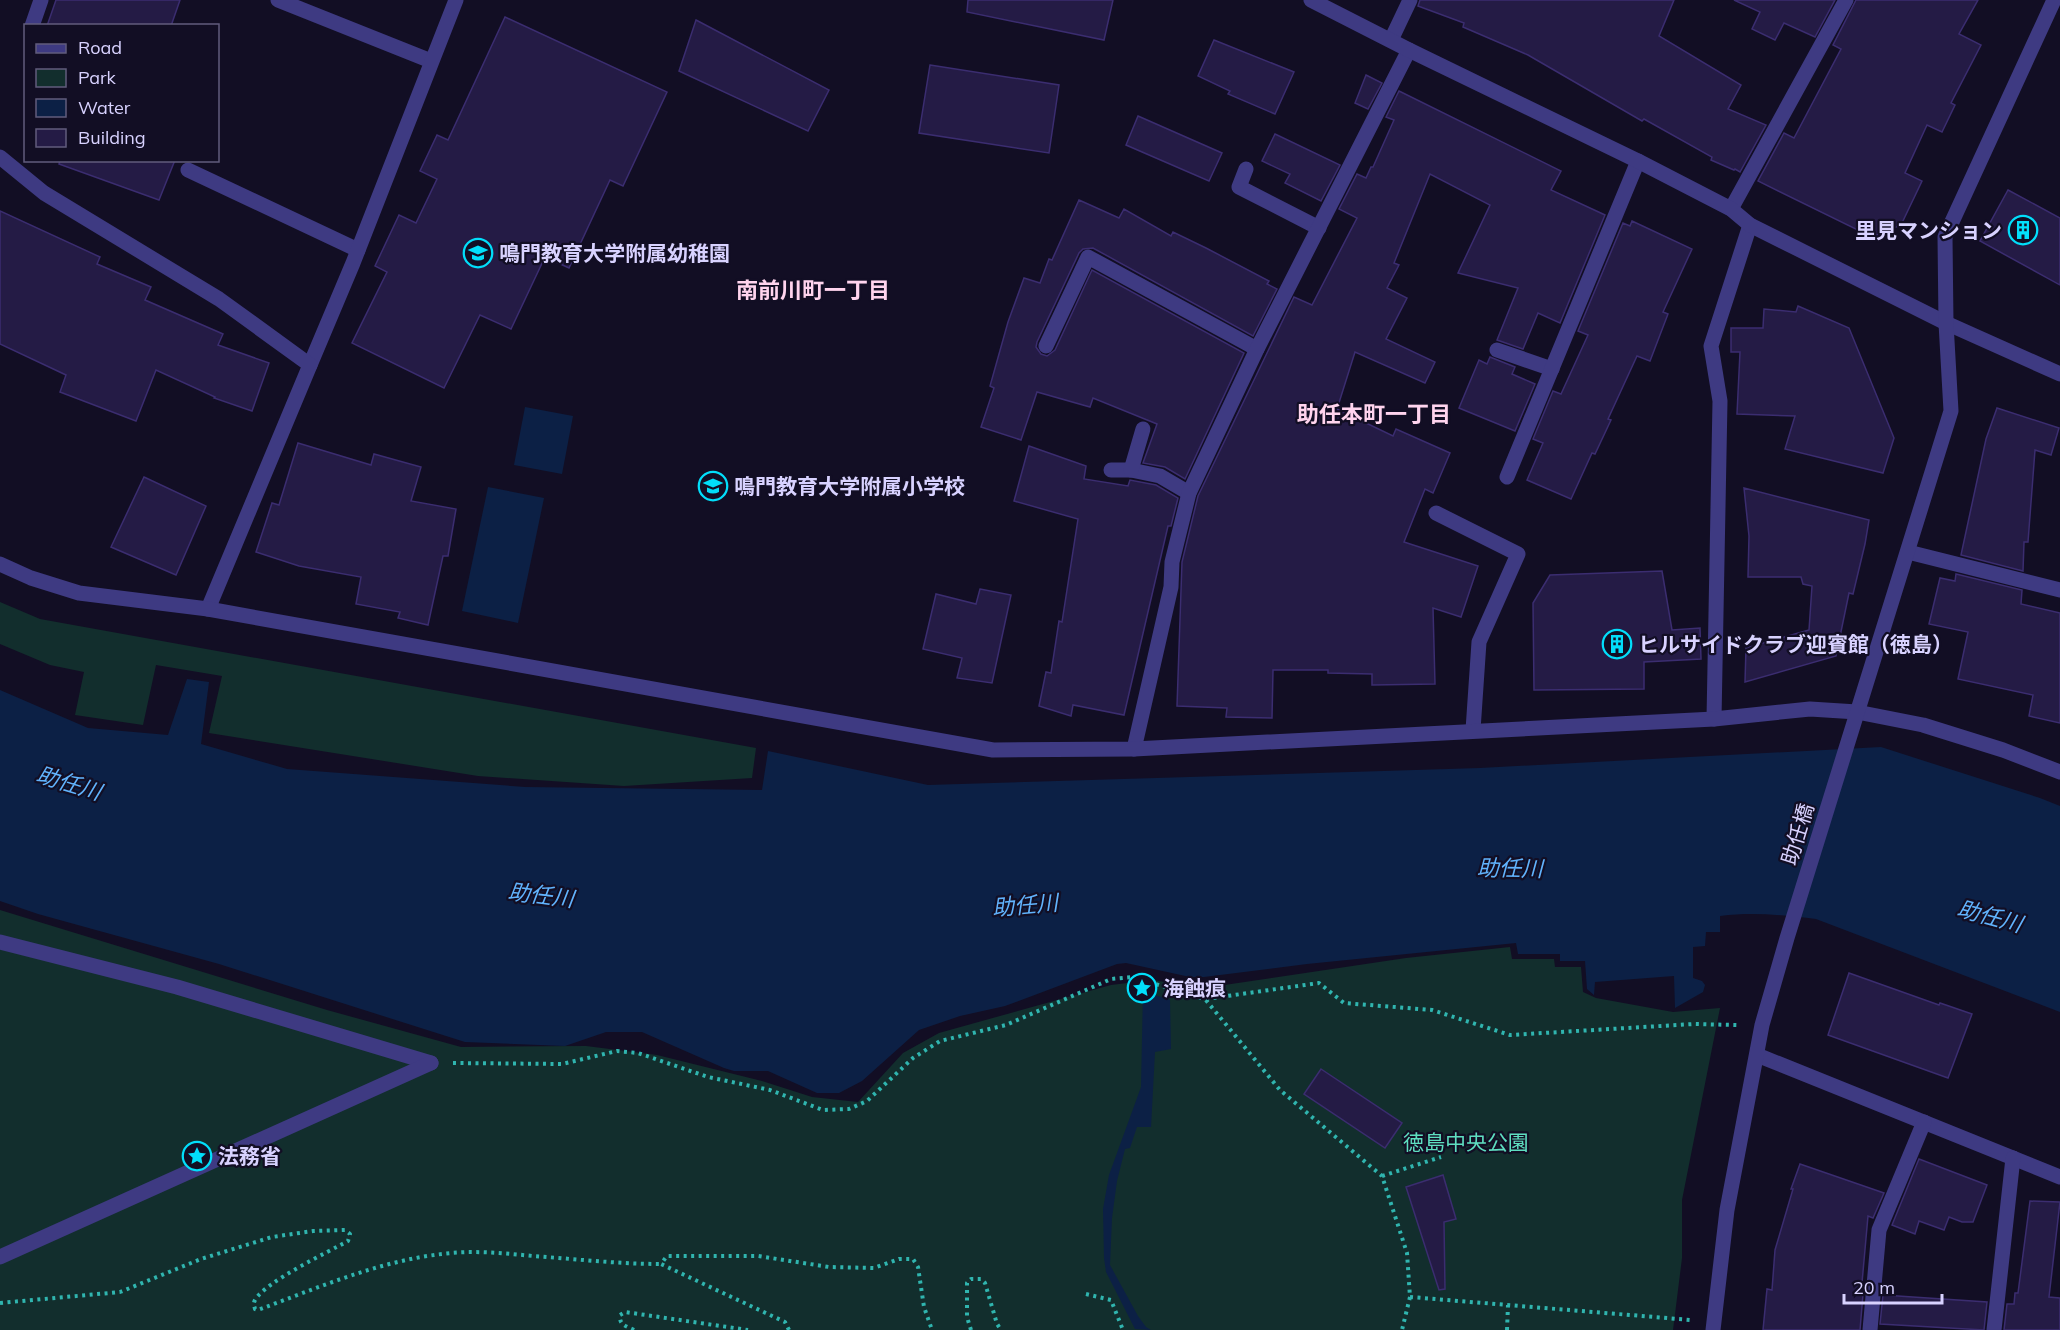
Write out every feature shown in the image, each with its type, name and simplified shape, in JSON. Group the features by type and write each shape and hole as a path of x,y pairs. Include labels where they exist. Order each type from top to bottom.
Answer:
{"street":[{"path":"33,24 40,0"},
{"path":"278,0 431,61"},
{"path":"208,609 358,250 456,0"},
{"path":"1311,0 1638,161 1731,209 1750,225 1946,323 2060,374"},
{"path":"1391,40 1410,0"},
{"path":"1731,209 1846,0"},
{"name":"助任橋","path":"1713,1326 1727,1210 1762,1025 1847,742 1951,411 1946,323 1945,237 2054,0"},
{"path":"1134,749 1171,587 1172,562 1189,493 1257,349 1409,50"},
{"path":"0,157 44,193 219,299 310,365"},
{"path":"1507,477 1638,161"},
{"path":"1246,169 1239,187 1319,228"},
{"path":"188,170 358,250"},
{"path":"1714,719 1720,401 1711,346 1750,225"},
{"path":"1046,346 1088,256 1257,349"},
{"path":"1497,350 1552,369"},
{"path":"1131,470 1143,429"},
{"path":"1111,470 1131,470 1160,476 1189,493"},
{"path":"1436,513 1518,554 1479,642 1473,730"},
{"path":"1908,552 2060,591"},
{"path":"0,564 31,578 80,593 208,609 993,750 1134,749 1714,719 1810,709 1857,712 1923,725 2003,750 2060,772"},
{"path":"0,942 177,987 431,1063"},
{"path":"1757,1055 2060,1178"},
{"path":"0,1257 431,1063"},
{"path":"1870,1330 1878,1230 1924,1122"},
{"path":"1994,1330 2013,1158"}],"path":[{"path":"431,1063 562,1064 617,1051 638,1053 708,1077 770,1090 823,1110 849,1109 867,1101 914,1058 940,1041 1006,1025 1111,979 1132,977 1205,999 1319,983 1344,1003 1432,1010 1509,1035 1694,1024 1762,1025"},
{"path":"1205,999 1280,1090 1382,1176 1407,1253 1410,1297 1402,1330"},
{"path":"1382,1176 1441,1157"},
{"path":"0,1303 120,1292 221,1252 272,1237 313,1231 345,1230 350,1234 348,1241 273,1284 256,1299 255,1309 258,1310 321,1286 401,1262 442,1254 485,1252 631,1264 661,1264 785,1322 789,1330"},
{"path":"661,1264 667,1256 758,1256 829,1267 874,1268 899,1259 914,1259 918,1267 924,1308 932,1330"},
{"path":"971,1330 967,1317 967,1283 971,1279 981,1279 985,1282 997,1324 1001,1330"},
{"path":"1086,1294 1111,1300 1124,1330"},
{"path":"1410,1297 1713,1326"},
{"path":"1508,1305 1508,1330"},
{"path":"634,1330 622,1325 619,1320 620,1315 625,1312 748,1330"}],"green space":[{"path":"0,602 40,619 756,748 752,778 624,786 478,776 209,733 222,676 156,665 143,725 75,715 84,672 50,665 0,644"},
{"name":"徳島中央公園","path":"0,910 327,1010 461,1047 586,1046 657,1055 762,1081 812,1097 858,1102 903,1053 939,1033 1111,985 1152,980 1204,988 1406,958 1510,947 1512,959 1554,959 1555,967 1581,967 1583,992 1596,998 1673,1012 1720,1008 1682,1200 1682,1258 1673,1330 0,1330"}],"water":[{"path":"525,407 573,416 562,474 514,465"},
{"path":"488,487 544,498 518,623 462,611"},
{"name":"助任川","path":"187,679 209,682 201,744 287,769 525,787 762,790 768,751 928,785 1480,768 1881,747 2060,806 2060,1012 1816,919 1744,914 1720,916 1720,932 1706,932 1705,946 1693,947 1693,978 1702,981 1705,985 1703,992 1675,1008 1674,976 1595,982 1594,995 1587,989 1585,961 1560,961 1560,954 1518,954 1516,943 1204,977 1190,977 1126,963 1117,964 1005,1006 960,1016 919,1030 862,1081 839,1093 817,1093 768,1071 734,1071 724,1068 642,1032 606,1032 565,1046 465,1042 219,964 38,914 0,901 0,690 88,728 168,735"},
{"path":"1143,991 1170,1000 1171,1049 1155,1052 1151,1127 1137,1127 1130,1148 1125,1149 1117,1181 1112,1218 1110,1265 1138,1316 1151,1330 1135,1329 1106,1272 1104,1258 1103,1209 1109,1175 1141,1087"}],"building":[{"path":"56,0 180,0 172,24 48,24"},
{"path":"968,0 1113,0 1104,40 967,12"},
{"path":"1420,0 1674,0 1659,36 1741,85 1728,109 1766,125 1740,172 1734,170 1711,160 1712,157 1644,119 1642,121 1528,55 1463,27 1464,23 1418,6"},
{"path":"1734,0 1835,0 1815,37 1784,23 1775,40 1752,29 1760,12"},
{"path":"1856,0 1978,0 1959,34 1981,45 1951,103 1955,105 1942,132 1927,125 1905,173 1922,181 1901,225 1872,237 1758,181 1784,133 1794,138 1841,49 1833,45"},
{"path":"505,17 667,92 623,186 610,180 569,268 545,257 511,329 480,315 444,388 352,343 387,272 375,266 399,215 416,223 437,179 420,171 437,135 448,140"},
{"path":"696,20 829,90 808,131 679,71"},
{"path":"1214,40 1294,72 1275,114 1228,94 1230,91 1198,76"},
{"path":"930,65 1059,85 1049,153 919,133"},
{"path":"1366,75 1382,83 1368,109 1355,103"},
{"path":"1399,91 1561,171 1551,190 1605,215 1560,323 1538,313 1523,349 1497,340 1518,288 1458,273 1490,205 1430,174 1394,263 1399,265 1387,288 1407,298 1386,339 1435,362 1425,383 1355,352 1337,409 1393,436 1396,429 1450,453 1433,493 1425,489 1404,542 1478,566 1461,617 1433,608 1435,684 1372,685 1372,674 1328,673 1328,670 1273,670 1272,718 1226,717 1227,708 1177,706 1182,562 1198,496 1294,297 1312,305 1357,218 1339,209 1357,174 1366,178 1373,167 1394,120 1386,117"},
{"path":"1138,116 1222,153 1209,181 1126,145"},
{"path":"1275,134 1340,165 1321,201 1285,183 1290,174 1262,161"},
{"path":"60,162 174,162 159,200 59,164"},
{"name":"里見マンション","path":"2008,190 2060,218 2060,285 1980,241"},
{"path":"1079,200 1119,218 1124,209 1171,236 1173,232 1206,248 1269,281 1267,284 1277,289 1253,336 1093,248 1083,249 1079,253 1037,342 1036,347 1041,354 1047,356 1055,350 1092,270 1244,353 1185,479 1165,467 1143,463 1157,424 1093,398 1090,407 1037,392 1021,440 981,427 994,388 990,386 1008,322 1024,278 1040,283 1049,259 1052,260"},
{"path":"0,211 100,257 97,264 151,287 145,300 223,334 218,345 269,363 252,411 214,398 156,370 136,421 60,392 66,375 0,344"},
{"path":"1632,221 1692,249 1663,312 1668,314 1650,361 1637,356 1608,419 1611,420 1595,454 1592,453 1571,499 1527,480 1543,443 1533,439 1553,391 1561,394 1588,335 1578,331 1623,223 1630,226"},
{"path":"1798,306 1849,328 1894,438 1883,473 1785,449 1795,416 1737,414 1740,352 1731,352 1731,328 1763,328 1764,309 1796,312"},
{"path":"1490,357 1515,367 1512,374 1535,384 1515,431 1459,408 1479,360 1487,364"},
{"path":"1997,408 2059,428 2051,455 2035,450 2028,542 2024,542 2023,571 1961,555 1986,439"},
{"path":"298,443 371,465 374,454 421,467 411,501 456,509 448,556 443,556 428,625 398,618 400,612 356,604 361,577 299,566 256,552 272,503 279,505"},
{"path":"1029,446 1086,466 1084,479 1128,486 1130,480 1156,485 1178,498 1171,526 1168,526 1124,715 1073,705 1071,716 1039,706 1046,672 1051,673 1059,621 1062,622 1078,519 1014,501"},
{"path":"144,477 206,506 176,575 111,547"},
{"path":"1744,488 1869,520 1853,594 1849,593 1836,656 1745,682 1746,648 1809,630 1812,586 1803,584 1801,577 1748,577 1749,536"},
{"name":"ヒルサイドクラブ迎賓館（徳島）","path":"1662,571 1672,630 1700,628 1701,659 1644,662 1644,689 1534,690 1533,603 1550,575"},
{"path":"1956,574 2022,590 2021,604 2060,613 2060,723 2029,716 2033,695 1958,679 1968,632 1929,624 1940,578 1955,581"},
{"path":"980,589 1011,595 992,683 957,678 962,658 923,649 936,594 976,604"},
{"path":"1849,973 1939,1005 1940,1003 1972,1014 1948,1078 1828,1035"},
{"path":"1321,1069 1402,1123 1385,1148 1304,1094"},
{"path":"1919,1159 1987,1185 1973,1222 1962,1222 1949,1217 1944,1230 1919,1221 1915,1234 1892,1225"},
{"path":"1800,1164 1884,1193 1873,1218 1868,1216 1860,1330 1763,1330 1767,1289 1772,1290 1775,1250"},
{"path":"1443,1175 1456,1219 1444,1222 1445,1289 1439,1290 1406,1187"},
{"path":"2030,1201 2060,1202 2049,1297 2060,1298 2060,1330 2004,1330 2007,1304 2014,1304 2015,1293 2018,1293"},
{"path":"1883,1295 1987,1302 1984,1330 1880,1324"}],"place":[{"name":"里見マンション","path":"2023,230"},
{"name":"鳴門教育大学附属幼稚園","path":"478,253"},
{"name":"鳴門教育大学附属小学校","path":"713,486"},
{"name":"ヒルサイドクラブ迎賓館（徳島）","path":"1617,644"},
{"name":"海蝕痕","path":"1142,988"},
{"name":"法務省","path":"197,1156"}],"district":[{"name":"南前川町一丁目","path":"813,290"},
{"name":"助任本町一丁目","path":"1374,414"}]}
